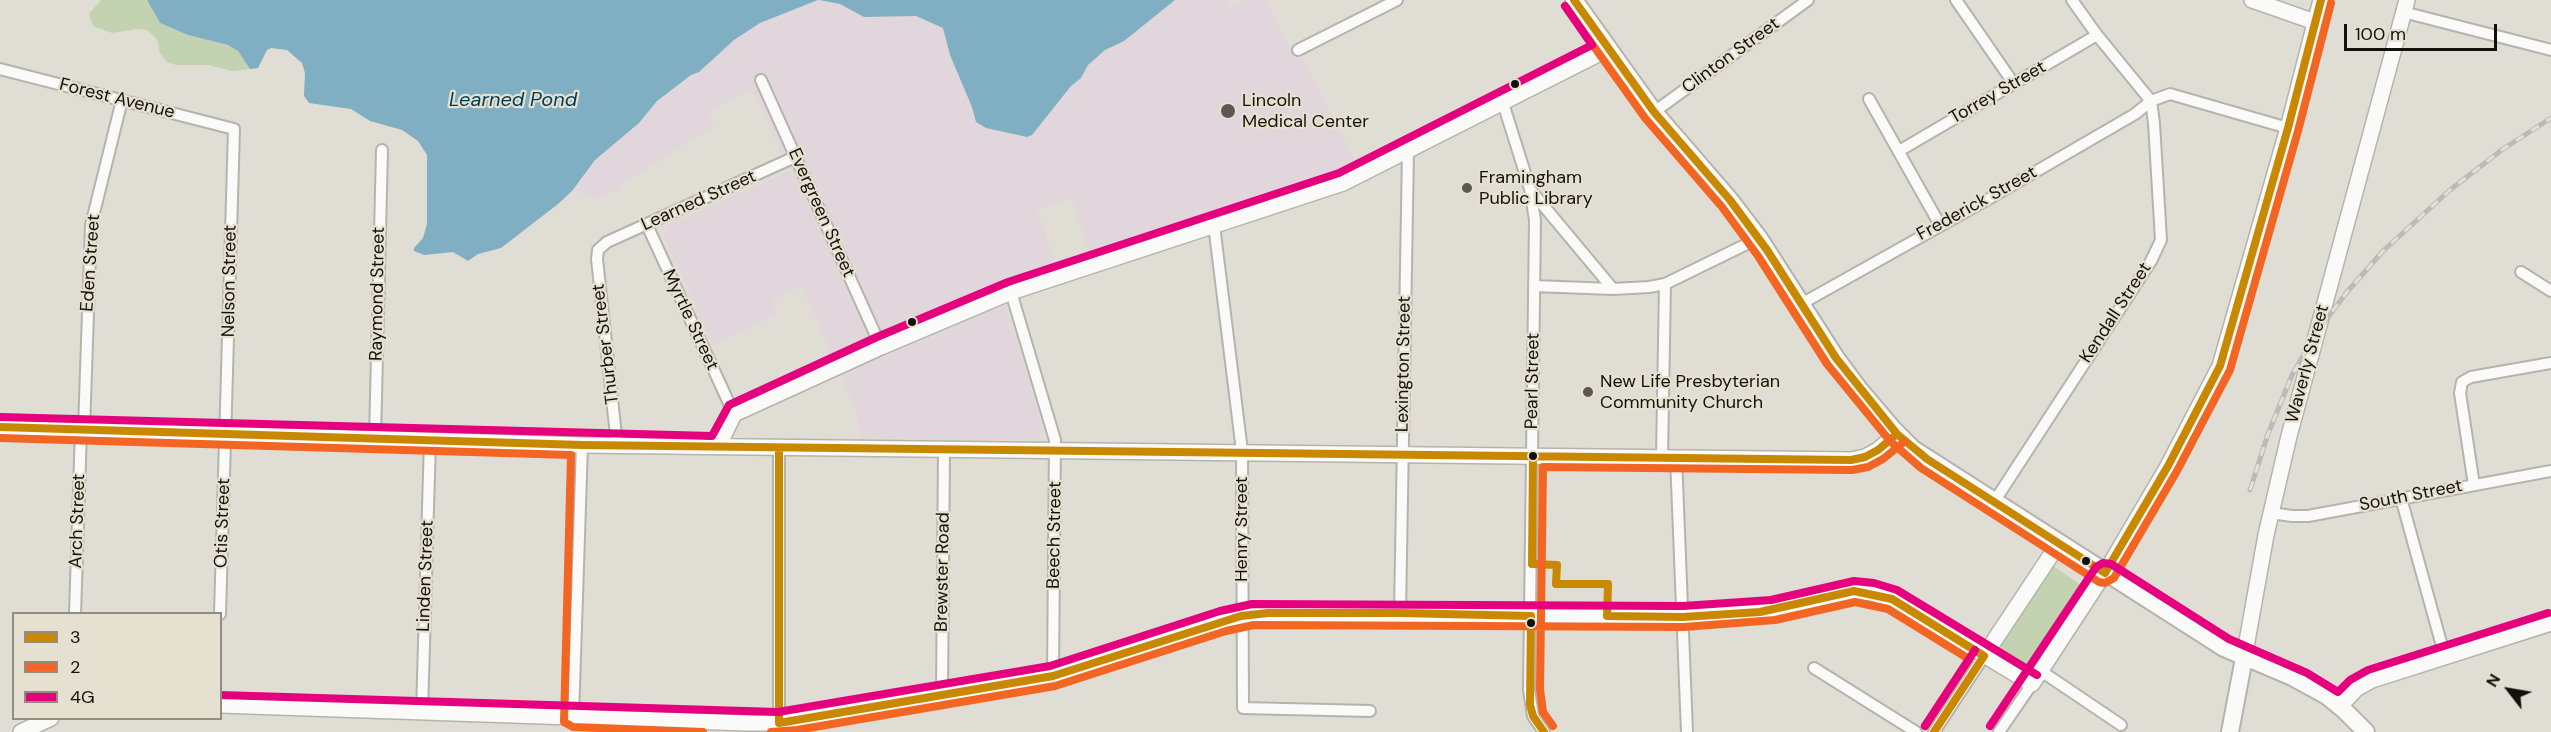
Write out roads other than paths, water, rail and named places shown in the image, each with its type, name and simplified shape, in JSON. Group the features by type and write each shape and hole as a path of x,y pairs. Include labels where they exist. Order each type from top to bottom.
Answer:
{"main road":[{"path":"1574,0 1654,112 1730,200 1759,238 1836,358 1897,434 1927,459 2105,573 2244,658 2302,682 2340,706 2366,732"},
{"name":"Waverly Street","path":"2230,732 2244,658"}],"street":[{"path":"1298,50 1397,0"},
{"name":"Clinton Street","path":"1654,112 1808,0"},
{"path":"1956,0 2014,84"},
{"path":"2072,0 2097,35 2151,101 2170,94 2288,128"},
{"path":"2252,0 2315,22"},
{"path":"1999,732 2105,573 2168,466 2220,366 2288,128 2321,0"},
{"path":"2405,6 2551,50"},
{"name":"Waverly Street","path":"2244,658 2271,513 2307,365 2405,6"},
{"name":"Torrey Street","path":"1899,151 2097,35"},
{"path":"718,447 734,414 881,347 1011,292 1324,190 1408,151 1608,49"},
{"name":"Forest Avenue","path":"0,69 234,129"},
{"name":"Evergreen Street","path":"761,80 881,347"},
{"path":"1869,99 1940,225"},
{"name":"Eden Street","path":"82,429 91,225 122,100"},
{"name":"Frederick Street","path":"1801,304 1992,197 2135,114 2151,101"},
{"name":"Kendall Street","path":"1994,502 2158,250 2161,229 2151,101"},
{"name":"Pearl Street","path":"1503,103 1530,189 1535,220 1530,705 1533,716 1544,732"},
{"name":"Nelson Street","path":"226,433 234,129"},
{"name":"Raymond Street","path":"375,438 382,150"},
{"name":"Lexington Street","path":"1400,614 1408,151"},
{"name":"Learned Street","path":"602,245 795,157"},
{"path":"1530,189 1613,289"},
{"name":"Myrtle Street","path":"647,225 734,414"},
{"name":"Henry Street","path":"1214,225 1242,451 1243,708 1370,711"},
{"path":"1534,286 1649,288 1665,284 1759,238"},
{"name":"Thurber Street","path":"602,245 598,250 597,260 617,445"},
{"path":"2521,272 2551,291"},
{"path":"1665,284 1664,352 1669,457 1683,617 1687,732"},
{"name":"Beech Street","path":"1011,292 1053,428 1056,451 1053,676"},
{"path":"2474,485 2460,393 2462,382 2471,377 2551,363"},
{"path":"0,427 582,445 944,451 1242,451 1851,460 1878,450 1897,434"},
{"name":"Arch Street","path":"75,612 82,429"},
{"name":"Otis Street","path":"220,612 226,433"},
{"name":"Linden Street","path":"422,712 430,440"},
{"path":"573,717 582,445"},
{"path":"779,448 779,723"},
{"name":"Brewster Road","path":"942,694 944,451"},
{"name":"South Street","path":"2271,513 2304,516 2551,471"},
{"path":"2401,498 2445,657"},
{"path":"1934,732 2059,543"},
{"path":"222,705 779,723 1053,676 1241,616 1268,613 1683,617 1760,612 1840,593 1872,593 1903,605 2032,684"},
{"path":"2340,706 2363,684 2551,623"},
{"path":"1814,668 1916,732"},
{"path":"2041,671 2121,725"},
{"path":"21,732 47,720"}],"water":[{"name":"Learned Pond","path":"147,0 818,0 760,23 734,40 699,72 691,75 657,101 639,123 595,160 572,191 558,204 501,248 478,254 468,261 453,252 424,255 414,251 423,238 427,224 427,155 418,141 402,130 370,121 351,109 309,103 304,96 305,73 302,63 287,50 271,48 267,50 258,68 250,69 238,51 228,45 188,35 160,23"},
{"path":"819,0 1175,0 1124,41 1105,50 1088,65 1081,78 1071,86 1032,135 1027,137 986,128 976,122 950,55 943,28 916,16 864,17 840,4"}],"railway":[{"path":"2250,490 2268,434 2292,375 2316,333 2347,292 2383,251 2450,190 2503,149 2551,118"}],"place":[{"name":"Lincoln Medical Center","path":"1228,111"},
{"name":"Framingham Public Library","path":"1467,188"},
{"name":"New Life Presbyterian Community Church","path":"1588,392"}]}
